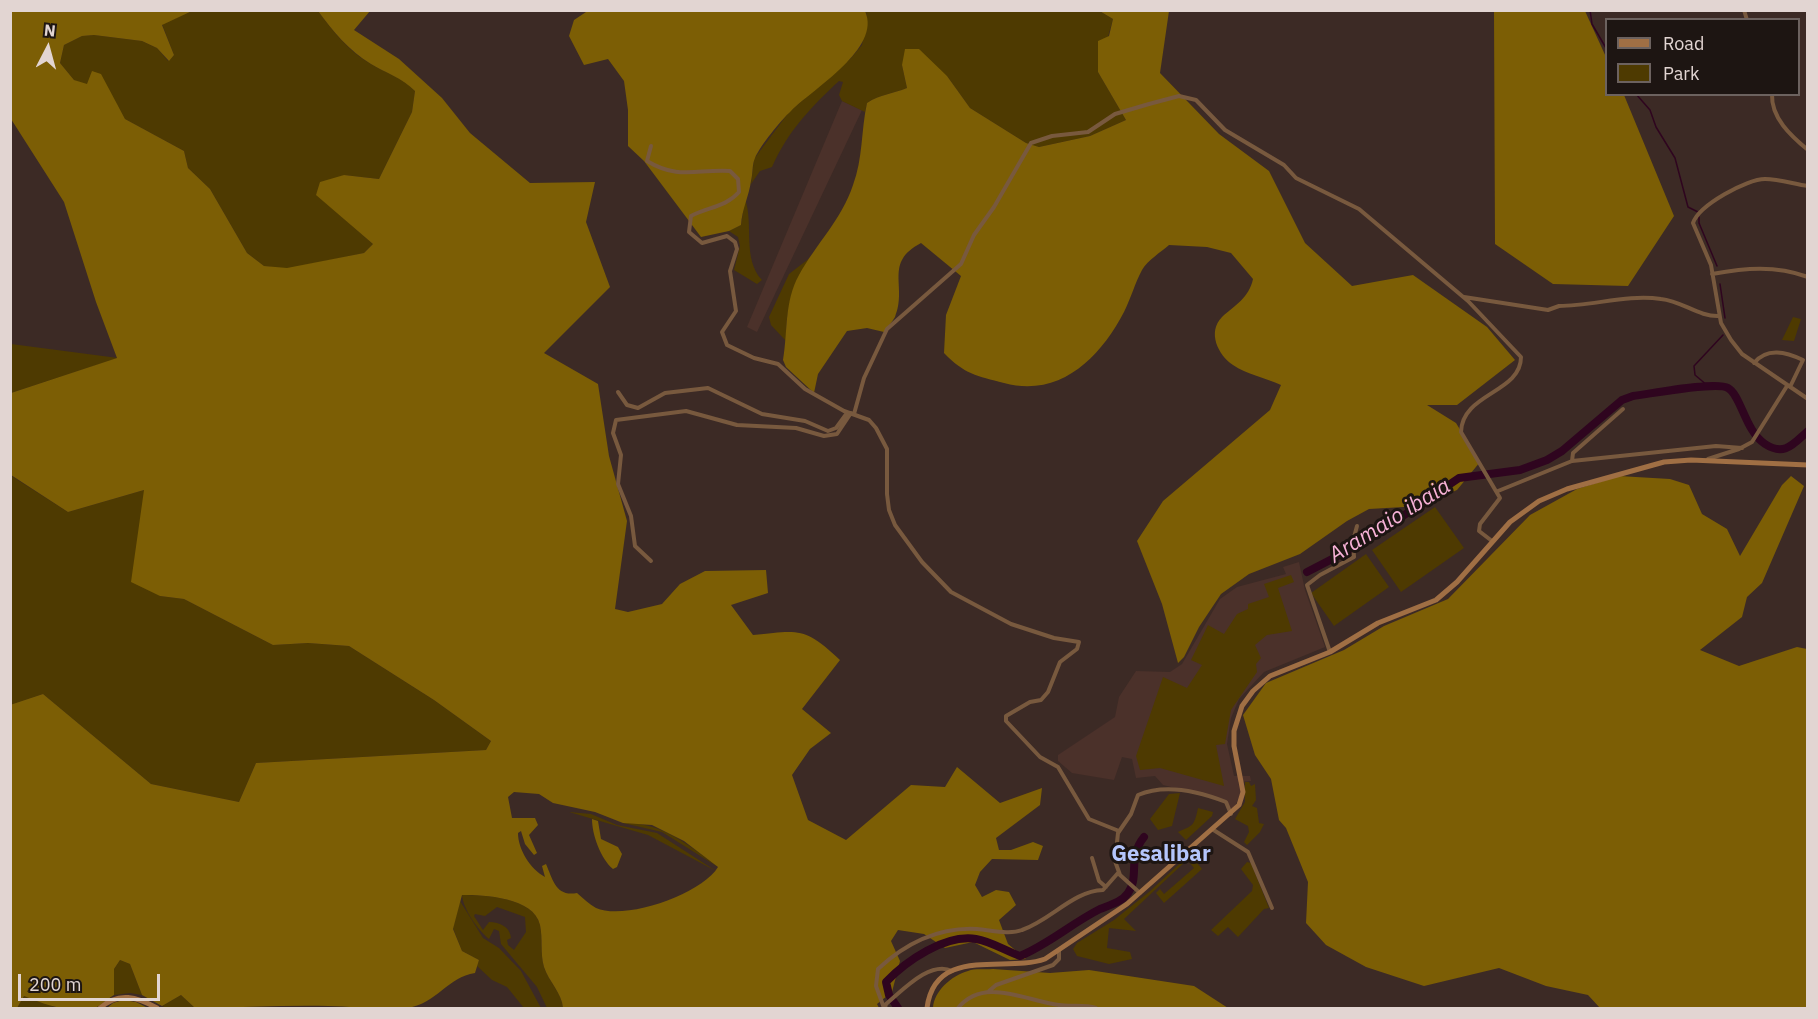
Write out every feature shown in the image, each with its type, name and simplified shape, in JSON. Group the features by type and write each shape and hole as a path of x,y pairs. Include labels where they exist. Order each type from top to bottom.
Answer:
{"main road":[{"path":"927,1008 936,985 952,971 982,963 1030,963 1059,951 1140,894 1231,814 1243,796 1234,746 1235,726 1242,706 1264,680 1330,652 1378,623 1436,600 1457,582 1492,541 1525,510 1567,489 1665,462 1706,460 1808,465"},
{"path":"100,1008 112,1000 124,997 137,998 158,1008"}],"street":[{"path":"651,561 635,546 631,516 618,484 621,455 613,433 616,420 686,411 737,425 796,428 824,436 837,434 851,413 864,378 887,329 961,264 974,236 994,207 1031,143 1052,136 1088,132 1115,114 1179,96 1196,100 1225,130 1284,165 1296,178 1359,209 1463,296 1521,357 1521,367 1514,376 1472,407 1461,423 1461,432 1498,491 1500,498 1480,525 1479,531 1492,541"},
{"path":"1772,96 1773,109 1781,122 1808,150"},
{"path":"651,146 648,161 658,167 689,174 730,171 738,179 739,192 733,198 723,205 691,216 689,224 689,232 702,243 727,236 735,242 736,249 730,272 736,311 722,332 727,345 754,358 778,364 805,389 869,420 885,442 889,461 887,494 895,525 922,562 951,592 1011,624 1054,638 1079,642 1077,650 1060,662 1048,692 1041,699 1012,711 1006,716 1006,721 1041,757 1058,767 1089,819 1119,831"},
{"path":"1808,186 1762,178 1736,188 1708,204 1693,223 1712,274 1719,316 1731,339 1742,354 1808,399"},
{"path":"1712,274 1755,268 1774,268 1808,277"},
{"path":"1463,296 1548,310 1558,306 1645,297 1675,301 1702,314 1719,316"},
{"path":"1706,460 1742,448 1754,440 1805,361 1773,352 1760,356 1754,363"},
{"path":"618,392 627,405 638,408 665,393 698,388 714,389 762,414 805,421 828,431 836,428 851,413"},
{"path":"1572,461 1573,453 1623,409"},
{"path":"1498,491 1572,461 1716,446 1742,448"},
{"path":"1330,652 1322,636 1307,585 1324,572 1354,557 1352,546 1357,526"},
{"path":"1140,894 1118,873 1115,861 1119,831 1131,814 1138,795 1158,788 1180,790 1222,800 1226,802 1231,814"},
{"path":"1212,829 1248,852 1272,908"},
{"path":"1092,858 1099,881 1105,889"},
{"path":"885,1008 876,986 878,969 898,951 921,939 955,930 1021,931 1049,917 1091,890 1105,889 1118,873"},
{"path":"958,1008 970,998 989,991 996,985 1053,965 1059,959 1059,951"},
{"path":"885,1008 886,1004 923,975 936,969 952,971"},
{"path":"989,991 1056,1005 1096,1008"}],"shaded area":[{"path":"589,10 865,11 868,25 864,39 855,53 787,115 761,147 754,160 741,225 729,231 701,237 644,161 628,146 628,110 624,81 608,59 584,65 569,36 574,20"},
{"path":"1098,10 1169,11 1160,73 1219,134 1269,171 1305,243 1352,286 1413,275 1487,327 1515,360 1457,405 1427,405 1456,423 1480,462 1457,490 1421,506 1369,509 1347,521 1300,554 1249,574 1221,594 1199,627 1184,657 1178,663 1162,604 1137,541 1163,501 1270,410 1281,385 1233,365 1216,343 1215,329 1218,323 1245,296 1253,279 1231,253 1207,247 1169,245 1142,270 1124,312 1103,345 1076,370 1043,385 1024,386 978,376 958,366 944,353 946,315 961,276 921,243 903,259 900,267 898,306 895,317 884,332 867,328 847,331 818,374 814,393 786,367 783,360 789,306 794,285 836,220 848,197 859,165 867,103 907,88 902,65 905,49 919,49 947,76 970,108 1026,143 1039,147 1090,136 1126,120 1098,72 1098,41 1109,36 1113,19"},
{"path":"11,11 192,11 162,25 174,55 169,61 157,48 142,41 94,35 82,36 64,45 60,63 74,80 87,84 92,71 101,74 125,119 184,151 188,168 210,189 247,253 264,266 287,268 364,253 373,244 316,195 320,182 344,175 379,179 412,112 415,91 356,53 318,11 370,11 354,30 399,59 442,98 470,133 530,183 595,182 586,222 610,287 544,353 598,384 609,456 627,521 615,609 628,612 662,604 680,584 705,571 766,570 768,593 731,605 753,635 801,633 818,641 840,660 802,709 831,733 810,749 792,775 808,820 846,840 911,785 945,787 957,767 1000,803 1042,788 1040,805 996,838 999,850 1011,850 1033,842 1043,846 1038,860 992,859 980,872 975,885 982,897 996,890 1009,892 1016,905 999,920 1008,944 1026,959 1010,960 973,942 945,948 924,934 898,930 891,941 900,961 892,992 877,1004 879,1008 563,1008 560,997 544,967 541,930 536,916 528,908 518,903 495,897 462,895 453,929 462,951 479,960 475,973 457,980 417,1006 387,1009 338,1006 195,1008 181,995 162,1006 142,995 130,964 120,960 114,969 114,995 96,1007 85,1010 67,1009 24,996 17,1008 11,1008 10,705 43,694 151,784 239,802 256,763 486,750 491,741 434,700 349,646 308,643 273,645 184,599 160,596 131,582 144,490 68,512 11,475 11,393 117,358 96,302 64,202 11,119","holes":["514,792 539,794 553,803 595,812 623,823 652,825 684,841 718,867 696,887 662,902 625,911 596,908 577,893 570,894 560,890 553,881 546,864 542,866 545,877 534,869 523,852 518,833 521,831 525,844 534,855 537,853 529,835 538,825 535,818 512,818 508,797"]},
{"path":"1494,11 1585,11 1605,55 1605,96 1624,96 1674,216 1628,286 1553,284 1495,244"},
{"path":"842,101 862,110 757,332 747,327"},
{"path":"1619,476 1670,479 1689,485 1702,514 1727,529 1740,556 1782,485 1791,476 1804,486 1762,583 1747,597 1742,617 1700,650 1739,666 1797,647 1807,649 1807,1008 1600,1008 1588,995 1546,986 1499,968 1424,986 1366,967 1326,945 1306,923 1308,882 1286,828 1279,820 1271,779 1255,755 1243,715 1266,683 1344,650 1384,626 1448,599 1530,515 1577,489"},
{"path":"1299,562 1305,590 1325,647 1264,672 1239,699 1231,718 1227,744 1234,776 1250,776 1251,781 1238,782 1241,792 1234,809 1227,807 1228,801 1163,785 1155,776 1136,778 1132,759 1122,757 1114,780 1072,773 1058,761 1058,755 1115,717 1119,697 1136,671 1170,672 1182,664 1220,599 1237,587 1286,574 1283,567"},
{"path":"592,819 598,821 601,839 618,847 622,854 617,867 613,869 598,846"},
{"path":"993,969 1050,973 1089,970 1194,986 1228,1008 933,1008 940,990 956,976 971,970"},
{"path":"123,1000 136,1002 148,1008 107,1008"}],"green space":[{"path":"1098,10 1113,19 1098,72 1126,120 1090,136 1039,147 1026,143 970,108 947,76 902,65 907,88 872,100 867,103 865,112 842,101 839,95 843,82 839,81 801,120 785,142 772,167 760,171 751,184 754,159 789,112 851,58 862,45 867,15 865,11"},
{"path":"192,11 318,11 356,53 371,64 400,79 415,91 412,112 379,179 344,175 316,194 373,244 364,253 287,269 264,266 247,253 210,189 188,168 184,151 125,119 113,98 74,80 60,63 64,45 82,36 94,35 142,41 157,48 168,61 174,55 162,24"},
{"path":"745,199 752,262 762,280 757,284 734,270 740,246 738,237 729,231 741,225"},
{"path":"811,257 791,297 786,341 771,325 769,317 789,274"},
{"path":"1793,317 1801,319 1794,341 1782,340"},
{"path":"11,344 118,358 11,393"},
{"path":"10,475 68,512 144,490 160,596 184,599 273,645 308,643 349,646 434,700 491,741 486,750 256,763 239,802 151,784 43,694 11,705"},
{"path":"1435,507 1464,548 1401,592 1372,550"},
{"path":"1366,554 1389,587 1334,626 1311,593"},
{"path":"1291,575 1294,582 1278,588 1292,631 1267,635 1255,645 1261,658 1256,664 1257,672 1231,710 1225,744 1216,745 1224,786 1160,768 1140,770 1136,756 1163,677 1187,688 1202,665 1191,660 1208,625 1224,634 1237,614 1248,609 1248,604 1269,597 1264,584"},
{"path":"1245,782 1249,782 1251,786 1255,784 1256,800 1252,806 1257,808 1259,823 1264,824 1260,832 1247,845 1244,842 1249,832 1248,826 1235,819 1245,802"},
{"path":"1180,793 1172,826 1158,830 1150,819 1169,794"},
{"path":"1198,808 1213,812 1212,816 1186,840 1178,832 1192,824"},
{"path":"569,812 591,814 617,825 657,833 716,871 648,835"},
{"path":"623,823 650,826 674,836 718,867 662,832"},
{"path":"1190,854 1202,869 1164,903 1156,893 1160,889 1164,894 1194,868 1187,860 1124,919 1136,931 1109,928 1107,948 1130,952 1132,959 1109,964 1077,956 1073,949 1077,943 1114,920 1149,892"},
{"path":"1247,862 1251,863 1269,908 1264,909 1238,937 1228,927 1218,936 1211,930 1252,891 1253,885 1241,869"},
{"path":"462,895 495,897 518,903 536,916 541,930 544,967 560,997 563,1008 547,1008 537,987 501,944 499,931 494,929 489,939 472,919","holes":["497,907 525,917 526,932 514,950 508,945 507,940 511,938 506,928 501,924 489,922 483,930 474,916 475,914 485,916"]},
{"path":"460,901 483,938 499,948 521,971 541,1008 524,1008 507,987 492,980 477,966 479,960 462,951 453,928"},
{"path":"120,960 130,964 142,995 130,993 114,995 114,969"},
{"path":"181,995 195,1008 162,1006"},
{"path":"24,996 48,1003 55,1008 17,1008"}],"waterway":[{"path":"1590,10 1592,24 1605,46"},
{"path":"1638,96 1650,110 1656,127 1675,158 1688,207 1698,212"},
{"path":"1699,217 1699,223 1717,266"},
{"path":"1720,284 1725,318"},
{"path":"1708,386 1695,375 1694,366 1723,335"},
{"name":"Aramaio ibaia","path":"1307,572 1363,543 1459,478 1520,470 1547,460 1562,451 1622,400 1633,396 1721,386 1733,392 1753,431 1758,438 1772,448 1789,447 1808,431"},
{"name":"Aramaio ibaia","path":"898,1008 889,995 886,982 915,958 939,945 964,939 976,939 1020,956 1041,946 1100,909 1122,899 1131,887 1136,852 1144,837"}],"district":[{"name":"Gesalibar","path":"1161,855"}]}
